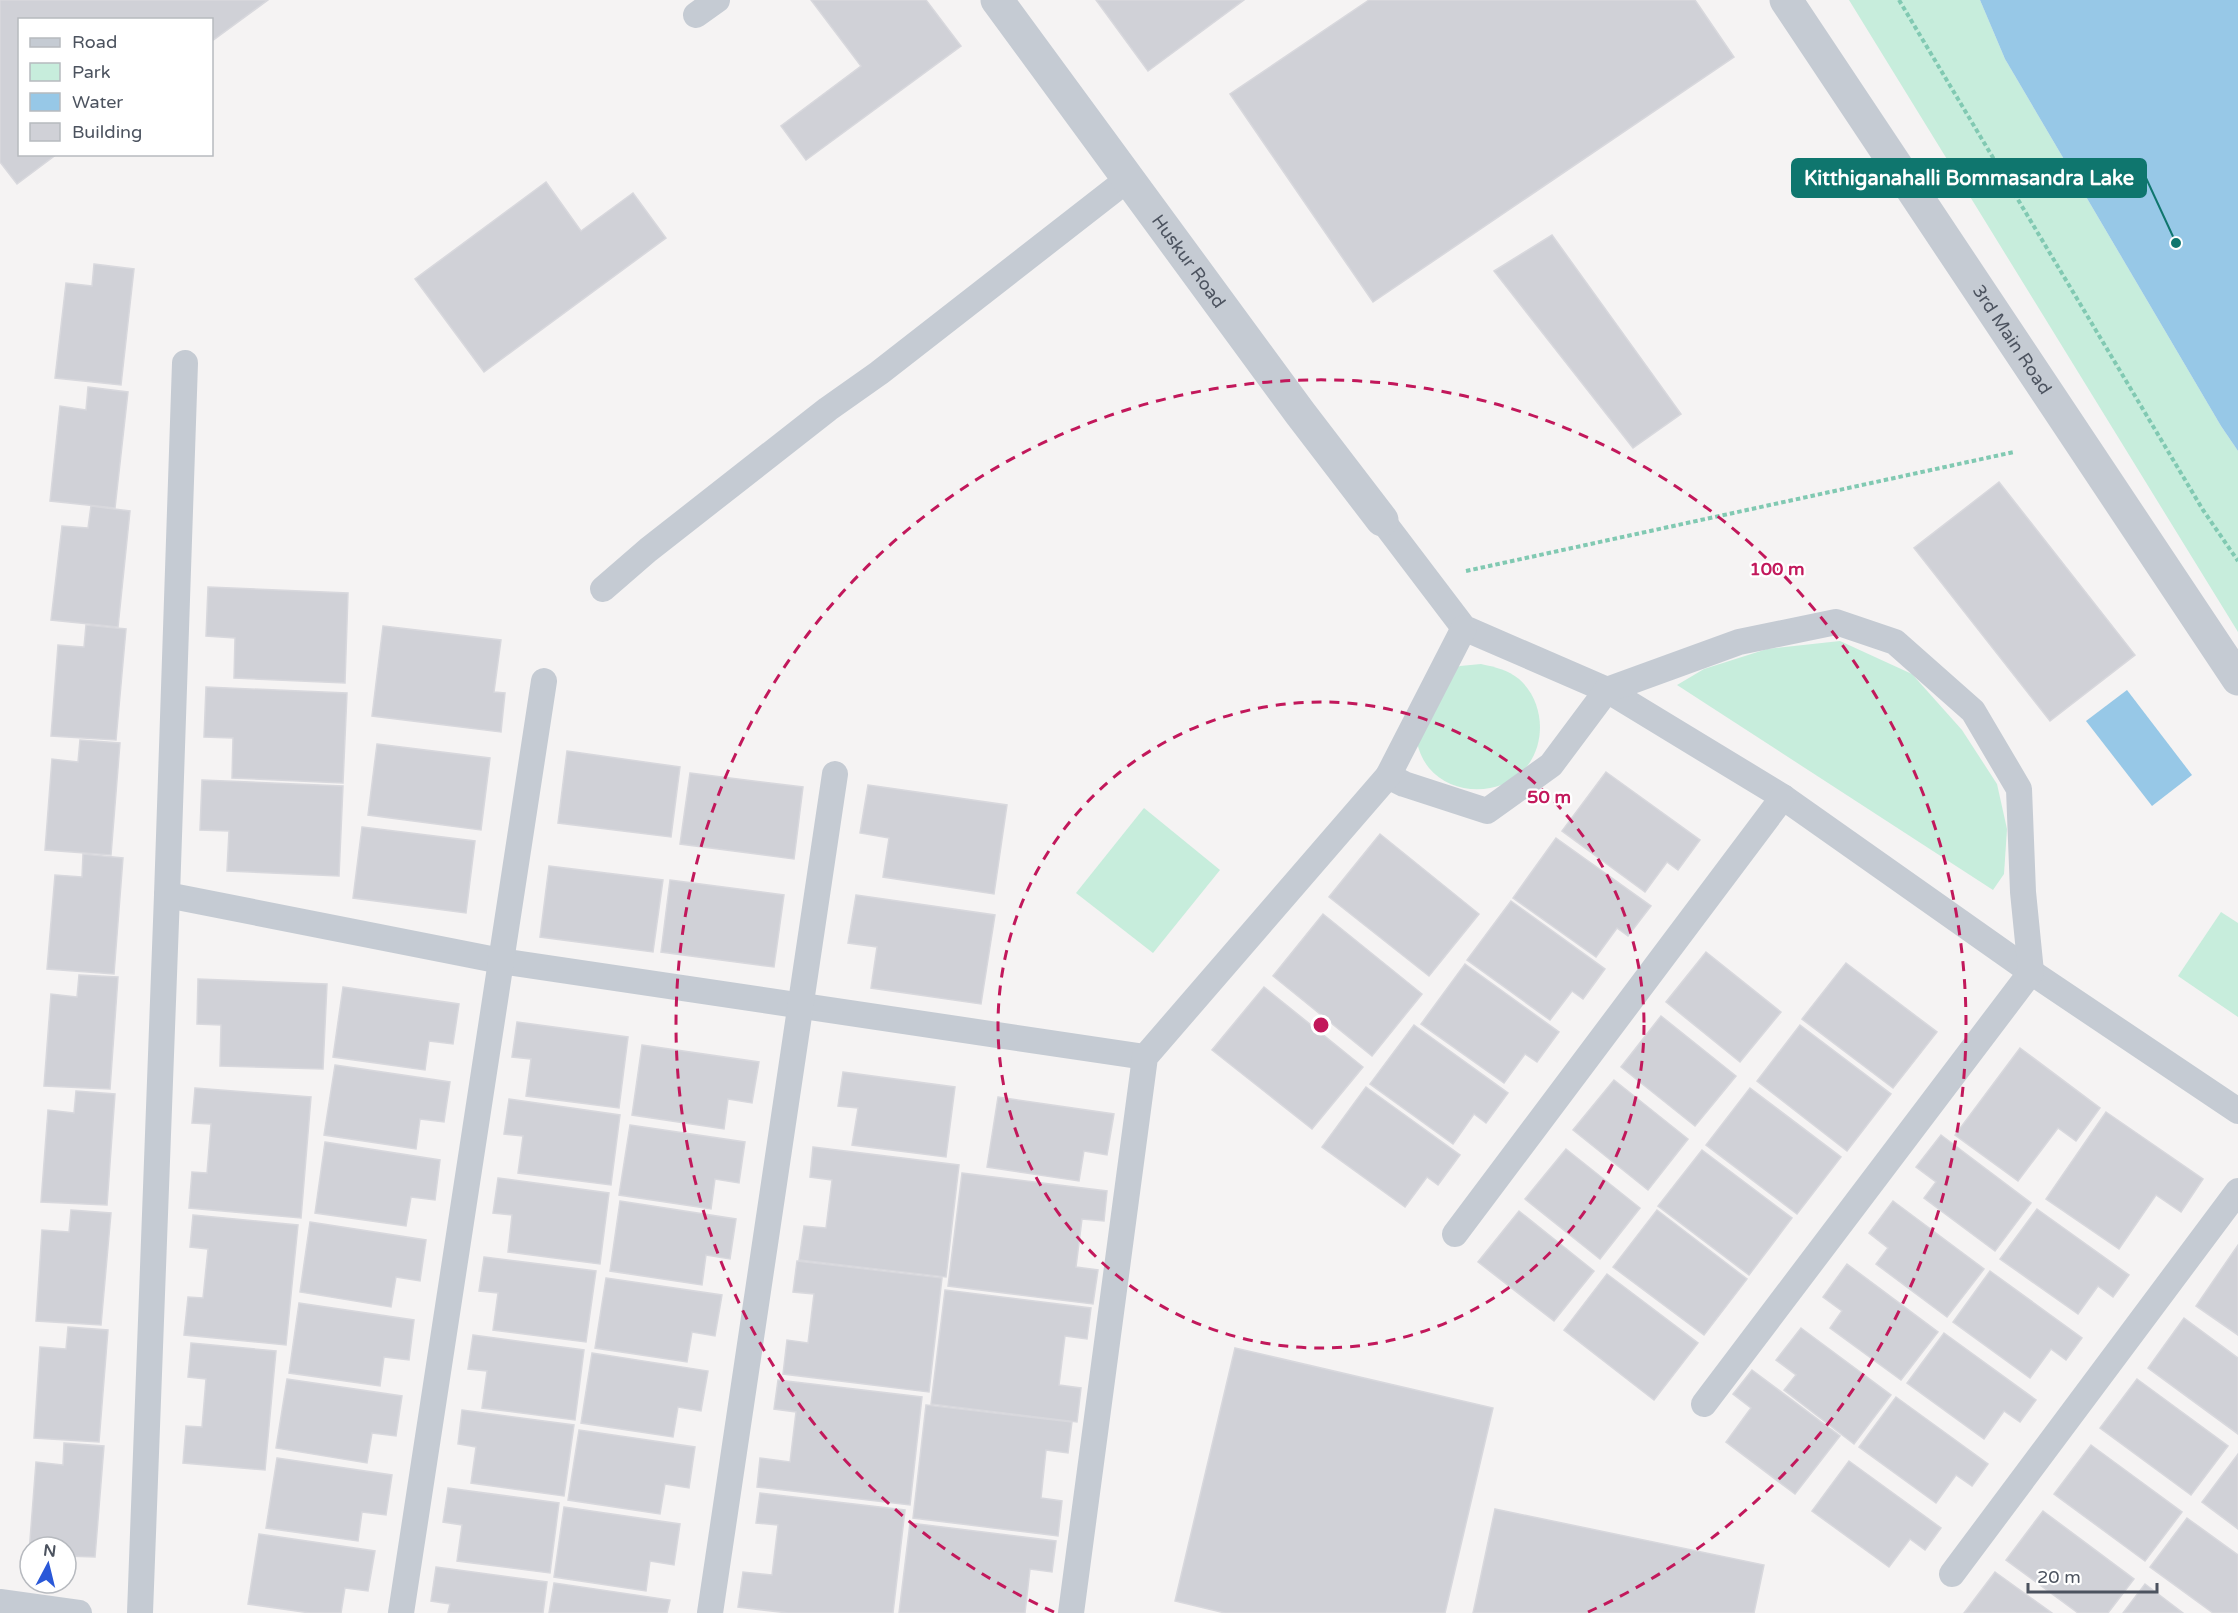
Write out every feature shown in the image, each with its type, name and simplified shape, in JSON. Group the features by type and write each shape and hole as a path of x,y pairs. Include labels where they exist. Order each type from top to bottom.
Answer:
{"street":[{"name":"Huskur Road","path":"997,0 1300,413 1382,520"},
{"name":"3rd Main Road","path":"1786,0 2238,679"}],"lane":[{"path":"696,15 717,0"},
{"path":"603,590 648,550 810,423 879,373 1128,179"},
{"path":"140,1613 185,363"},
{"path":"1382,520 1464,628 1607,690 1782,797 2031,972 2238,1111"},
{"path":"1388,776 1404,784 1487,811 1551,765 1607,690 1739,642 1836,622 1895,642 1973,711 2019,789 2023,892 2031,972 1704,1404"},
{"path":"1071,1613 1145,1057 1388,776 1464,628"},
{"path":"401,1613 544,681"},
{"path":"710,1613 835,774"},
{"path":"1455,1234 1782,797"},
{"path":"167,895 501,961 1145,1057"},
{"path":"1952,1574 2238,1191"},
{"path":"0,1602 79,1613"}],"path":[{"path":"1899,0 2203,510 2238,561"},
{"path":"1427,580 2014,452"}],"green space":[{"path":"1849,0 1980,0 2005,59 2221,426 2238,451 2238,632"},
{"path":"1840,641 1912,674 1962,730 1997,784 2007,829 2004,874 1993,890 1677,685 1704,669 1767,649"},
{"path":"1481,664 1506,671 1528,688 1538,711 1539,736 1537,748 1531,760 1514,779 1489,788 1463,788 1450,784 1429,768 1423,759 1414,731 1441,675 1460,666"},
{"path":"1144,808 1220,870 1153,953 1076,893"},
{"path":"2221,912 2238,923 2238,1017 2178,976"}],"water":[{"path":"1980,0 2238,0 2238,451 2221,426 2005,59"},
{"path":"2127,690 2192,775 2152,806 2086,721"}],"building":[{"path":"0,0 268,0 213,40 213,18 18,18 18,156 54,156 17,184 0,162"},
{"path":"811,0 926,0 961,46 806,160 781,126 861,66"},
{"path":"1096,0 1244,0 1148,71"},
{"path":"1369,0 1695,0 1734,57 1373,302 1230,94"},
{"path":"546,182 581,231 633,193 666,238 484,372 415,279"},
{"path":"1552,235 1681,414 1633,448 1494,271"},
{"path":"94,264 134,269 121,385 55,378 66,283 92,286"},
{"path":"88,387 128,392 115,508 50,501 60,406 86,410"},
{"path":"1999,482 2135,655 2050,721 1914,548"},
{"path":"91,506 130,511 118,627 51,620 62,526 88,528"},
{"path":"208,587 348,593 345,683 234,678 235,638 206,636"},
{"path":"86,625 126,629 116,740 51,736 58,645 84,647"},
{"path":"383,626 501,640 494,692 505,693 501,732 372,716"},
{"path":"206,687 347,693 343,783 232,778 233,738 204,737"},
{"path":"80,740 120,743 111,855 45,850 52,759 78,762"},
{"path":"377,744 490,758 481,830 368,815"},
{"path":"567,751 680,767 671,837 558,823"},
{"path":"1606,772 1700,840 1678,870 1667,862 1645,892 1562,831"},
{"path":"690,773 803,787 794,859 680,844"},
{"path":"202,780 343,786 339,876 227,871 229,831 200,830"},
{"path":"868,785 1007,805 994,894 883,877 889,838 860,833"},
{"path":"362,827 475,841 466,913 353,898"},
{"path":"1380,834 1479,914 1429,976 1329,897"},
{"path":"1556,838 1651,906 1628,936 1617,928 1596,957 1513,898"},
{"path":"83,854 123,858 114,974 47,969 55,875 82,877"},
{"path":"549,866 663,880 653,952 540,937"},
{"path":"670,880 784,895 774,967 661,952"},
{"path":"856,895 995,915 981,1004 871,988 877,947 848,943"},
{"path":"1511,901 1605,969 1583,999 1572,991 1550,1020 1467,960"},
{"path":"1323,914 1422,994 1372,1056 1273,976"},
{"path":"1706,952 1781,1012 1740,1062 1666,1002"},
{"path":"1846,963 1937,1032 1893,1088 1802,1019"},
{"path":"1465,964 1559,1032 1537,1062 1525,1054 1504,1083 1421,1024"},
{"path":"79,975 118,977 110,1089 44,1086 51,994 77,997"},
{"path":"198,979 327,984 323,1069 220,1066 221,1025 197,1024"},
{"path":"343,987 459,1004 453,1044 429,1041 425,1070 333,1057"},
{"path":"1264,987 1363,1067 1312,1129 1212,1050"},
{"path":"1661,1016 1736,1076 1695,1126 1621,1067"},
{"path":"517,1022 628,1037 619,1108 526,1096 531,1059 512,1057"},
{"path":"1414,1025 1508,1093 1486,1123 1474,1114 1453,1144 1370,1084"},
{"path":"1800,1025 1891,1094 1847,1151 1757,1081"},
{"path":"642,1045 759,1062 752,1103 728,1099 724,1129 632,1115"},
{"path":"2020,1048 2100,1108 2076,1141 2058,1128 2018,1181 1955,1135"},
{"path":"335,1065 450,1082 444,1122 420,1119 416,1149 324,1135"},
{"path":"843,1072 955,1087 946,1157 852,1145 858,1108 838,1106"},
{"path":"1614,1080 1688,1139 1648,1190 1573,1130"},
{"path":"1366,1087 1460,1155 1438,1185 1427,1177 1405,1207 1322,1147"},
{"path":"195,1088 311,1097 301,1218 189,1208 192,1172 207,1173 211,1124 192,1123"},
{"path":"1750,1088 1841,1157 1797,1214 1706,1145"},
{"path":"76,1091 115,1094 107,1205 41,1202 48,1110 74,1113"},
{"path":"998,1097 1114,1114 1107,1155 1084,1151 1079,1181 987,1167"},
{"path":"509,1099 620,1115 611,1185 518,1173 523,1136 504,1134"},
{"path":"2106,1112 2203,1179 2181,1212 2156,1195 2119,1249 2046,1199"},
{"path":"630,1125 745,1142 739,1183 715,1179 711,1209 619,1195"},
{"path":"1941,1135 2031,1203 1995,1251 1924,1198 1936,1182 1916,1167"},
{"path":"325,1142 440,1160 435,1200 411,1197 406,1226 315,1213"},
{"path":"813,1147 959,1165 946,1277 799,1260 804,1226 826,1228 832,1180 810,1177"},
{"path":"1566,1149 1640,1208 1600,1259 1525,1199"},
{"path":"1702,1150 1792,1218 1749,1275 1658,1206"},
{"path":"962,1173 1107,1191 1104,1221 1082,1219 1076,1267 1098,1270 1093,1304 948,1286"},
{"path":"498,1178 609,1193 600,1264 508,1252 512,1215 493,1213"},
{"path":"620,1201 736,1219 730,1259 706,1255 702,1285 610,1271"},
{"path":"1893,1201 1984,1269 1947,1317 1876,1264 1888,1248 1869,1233"},
{"path":"2037,1209 2129,1275 2113,1297 2098,1286 2078,1314 2000,1259"},
{"path":"71,1210 111,1213 101,1325 36,1321 42,1230 69,1232"},
{"path":"1657,1210 1747,1279 1704,1335 1613,1267"},
{"path":"1519,1211 1594,1271 1554,1321 1478,1262"},
{"path":"193,1215 298,1225 286,1345 184,1335 188,1297 203,1298 208,1249 190,1247"},
{"path":"310,1222 426,1240 420,1281 396,1277 391,1307 300,1292"},
{"path":"2238,1245 2238,1335 2196,1306"},
{"path":"484,1257 596,1271 586,1342 493,1330 498,1293 479,1291"},
{"path":"797,1261 942,1278 929,1392 783,1374 787,1340 808,1343 814,1294 793,1292"},
{"path":"1847,1264 1938,1332 1901,1380 1830,1328 1842,1311 1823,1297"},
{"path":"1990,1271 2082,1338 2066,1360 2051,1349 2030,1378 1953,1322"},
{"path":"1607,1274 1698,1343 1654,1400 1564,1330"},
{"path":"606,1278 722,1295 715,1336 692,1332 687,1362 595,1348"},
{"path":"945,1290 1091,1308 1087,1339 1065,1336 1059,1385 1081,1388 1077,1422 931,1404"},
{"path":"299,1303 414,1320 409,1360 384,1357 380,1386 289,1373"},
{"path":"2184,1318 2238,1358 2238,1434 2148,1368"},
{"path":"68,1327 108,1330 99,1442 34,1438 40,1347 66,1349"},
{"path":"1801,1328 1891,1395 1854,1444 1784,1390 1796,1375 1776,1360"},
{"path":"1944,1333 2036,1400 2020,1422 2004,1411 1984,1439 1907,1383"},
{"path":"473,1335 584,1350 575,1420 482,1408 487,1371 468,1369"},
{"path":"191,1343 276,1351 265,1470 183,1463 186,1426 202,1427 206,1379 188,1377"},
{"path":"1235,1348 1493,1408 1445,1613 1225,1613 1175,1601"},
{"path":"592,1353 708,1371 701,1411 678,1407 673,1437 581,1423"},
{"path":"1752,1370 1840,1436 1795,1494 1726,1442 1751,1408 1733,1394"},
{"path":"287,1379 402,1396 396,1436 372,1433 367,1463 276,1448"},
{"path":"2137,1379 2228,1446 2191,1495 2100,1428"},
{"path":"778,1380 922,1397 910,1505 757,1487 760,1458 790,1462 796,1412 774,1409"},
{"path":"1896,1397 1988,1464 1972,1486 1956,1475 1936,1503 1859,1447"},
{"path":"926,1405 1072,1422 1068,1453 1046,1450 1041,1498 1062,1501 1058,1536 913,1518"},
{"path":"462,1410 574,1425 564,1496 471,1483 476,1447 458,1444"},
{"path":"579,1430 695,1447 689,1488 665,1484 660,1514 568,1500"},
{"path":"64,1443 104,1446 95,1557 78,1556 78,1535 30,1535 36,1462 63,1465"},
{"path":"2091,1445 2182,1512 2145,1561 2054,1494"},
{"path":"2238,1454 2238,1529 2202,1502"},
{"path":"277,1458 392,1475 386,1515 362,1512 358,1541 266,1528"},
{"path":"1849,1461 1941,1528 1925,1550 1910,1539 1889,1567 1812,1511"},
{"path":"448,1488 559,1503 550,1573 457,1561 462,1525 443,1522"},
{"path":"760,1493 905,1510 893,1613 788,1613 738,1607 743,1572 772,1575 778,1525 756,1523"},
{"path":"564,1507 680,1524 674,1565 650,1561 646,1591 554,1577"},
{"path":"1495,1509 1764,1565 1754,1613 1473,1613"},
{"path":"2043,1511 2134,1579 2108,1613 2078,1613 2006,1560"},
{"path":"2187,1518 2238,1555 2238,1613 2213,1613 2150,1567"},
{"path":"910,1523 1056,1541 1052,1572 1030,1569 1025,1613 899,1613"},
{"path":"259,1534 375,1551 368,1591 345,1588 341,1613 310,1613 248,1604"},
{"path":"436,1567 547,1582 543,1613 448,1613 450,1604 431,1601"},
{"path":"1995,1572 2052,1613 1964,1613"},
{"path":"554,1583 670,1600 667,1613 549,1613"},
{"path":"2145,1584 2183,1613 2123,1613"}],"place":[{"name":"Kitthiganahalli Bommasandra Lake","path":"2176,243"}]}
